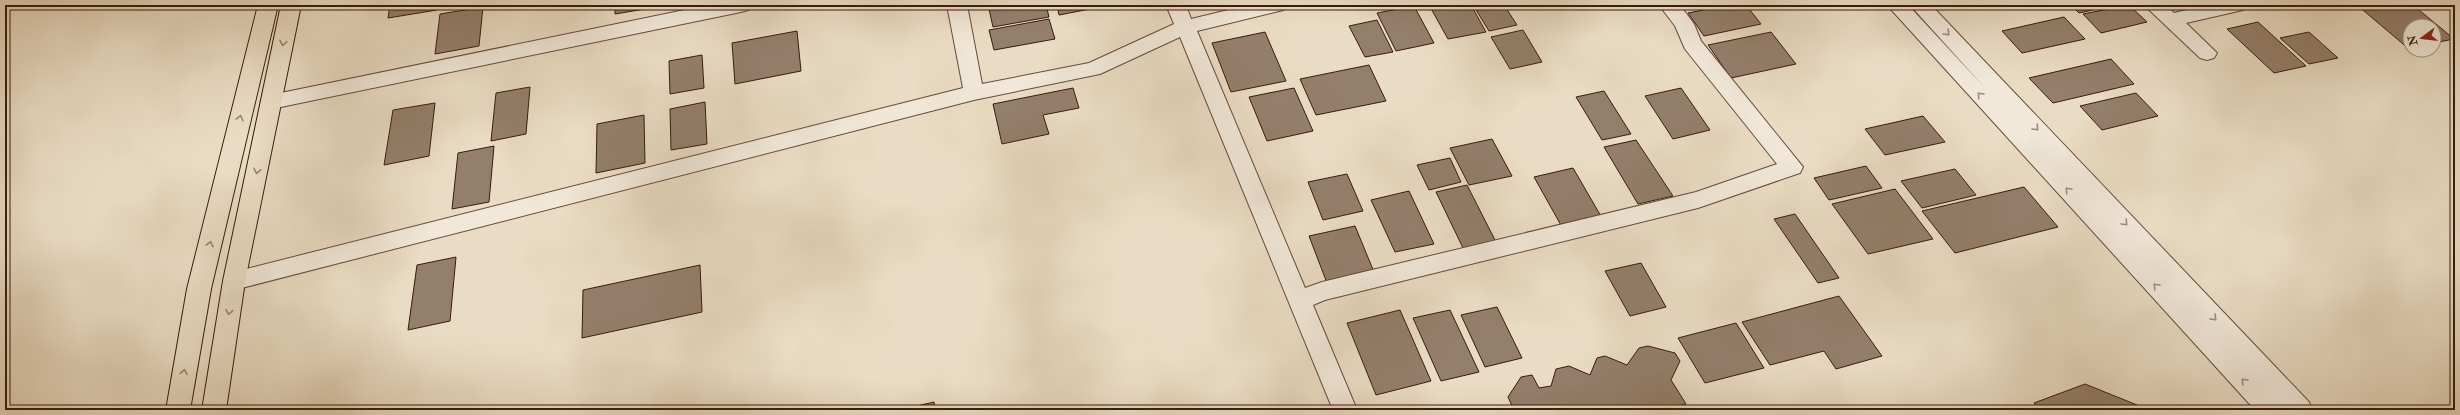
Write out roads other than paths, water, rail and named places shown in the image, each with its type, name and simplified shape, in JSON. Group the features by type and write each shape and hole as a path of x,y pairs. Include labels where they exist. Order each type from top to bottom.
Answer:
{"main road":[{"path":"178,410 199,289 268,5"},
{"path":"214,410 234,281 291,5"}],"street":[{"path":"271,102 741,5"},
{"path":"957,5 974,93"},
{"path":"1176,5 1344,410"},
{"path":"234,281 974,93 1093,69 1185,27 1276,5"},
{"path":"1299,300 1330,290 1698,200 1792,167 1692,44 1684,24 1669,5"},
{"path":"1897,5 2270,410"},
{"path":"1920,5 2300,410"},
{"path":"2154,5 2208,53"},
{"path":"2171,20 2236,5"}]}
